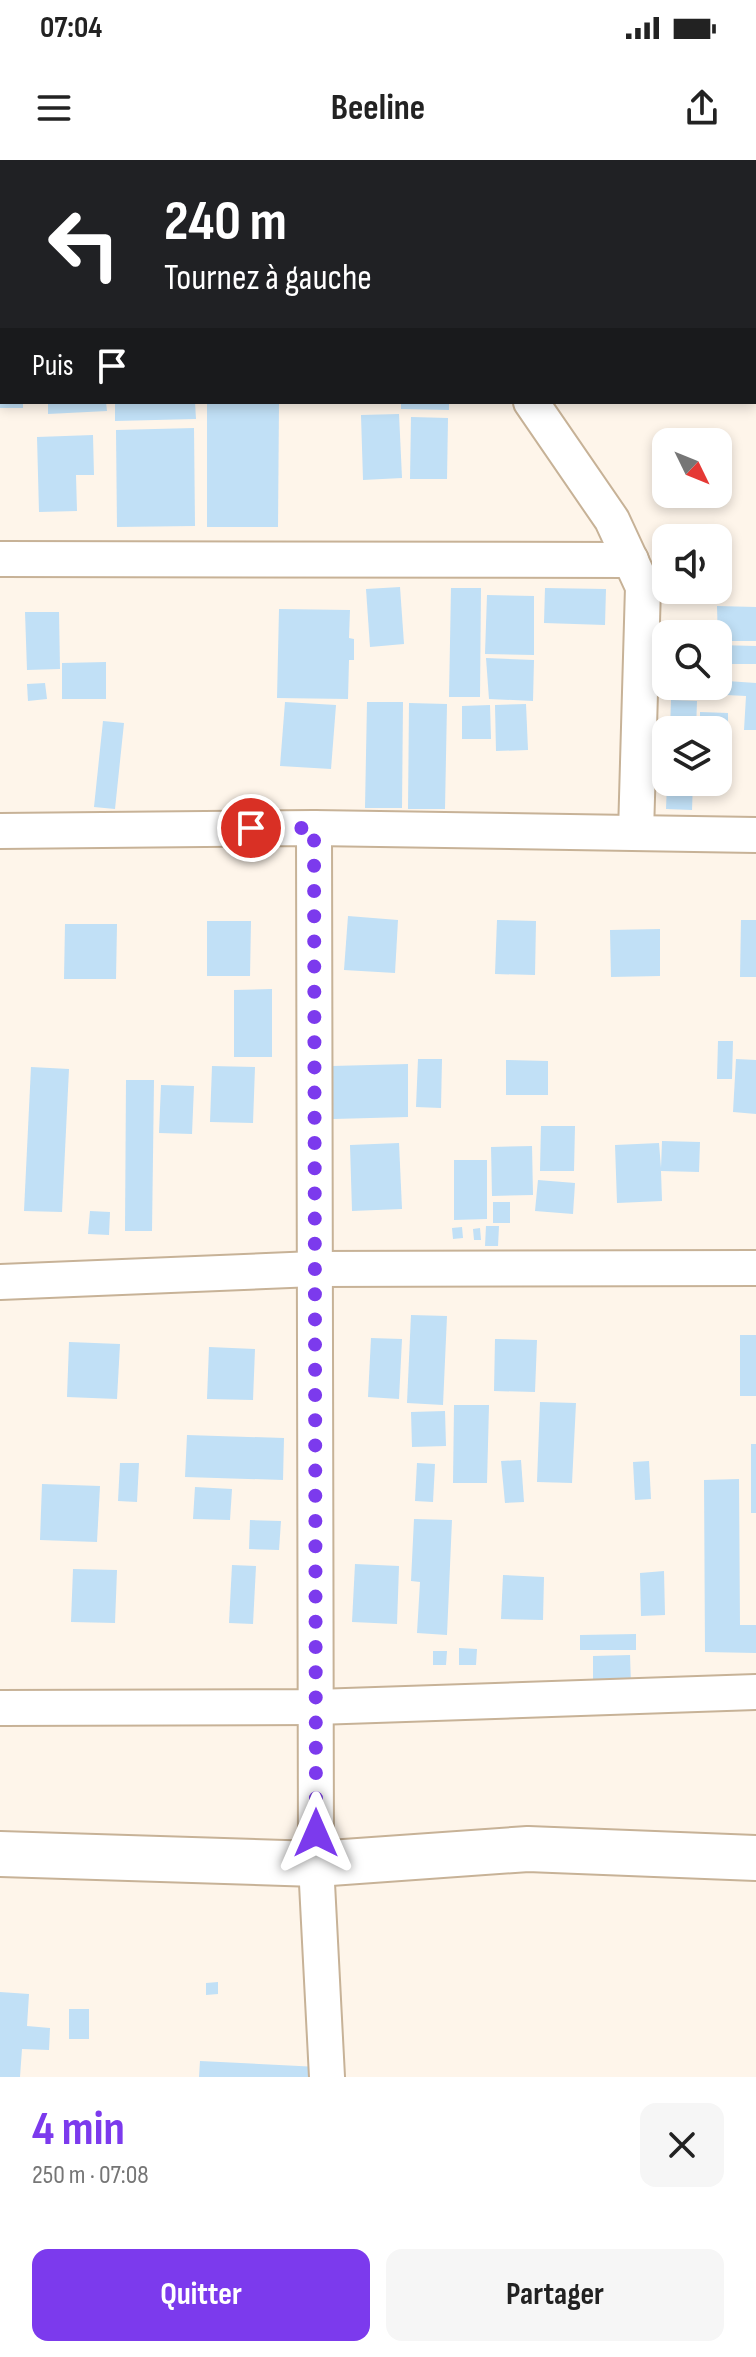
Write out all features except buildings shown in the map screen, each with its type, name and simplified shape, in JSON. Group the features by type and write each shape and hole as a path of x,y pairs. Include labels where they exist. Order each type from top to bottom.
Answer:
{"highway":[{"path":"0,1854 316,1864 528,1849 756,1858"}],"street":[{"path":"532,404 612,520 643,587 636,833"},
{"path":"0,559 631,560"},
{"path":"314,828 316,1864 327,2077"},
{"path":"0,831 314,828 756,835"},
{"path":"0,1282 314,1269 756,1268"},
{"path":"0,1708 316,1707 756,1692"}],"route":[{"path":"251,828 314,828 316,1833"}]}
